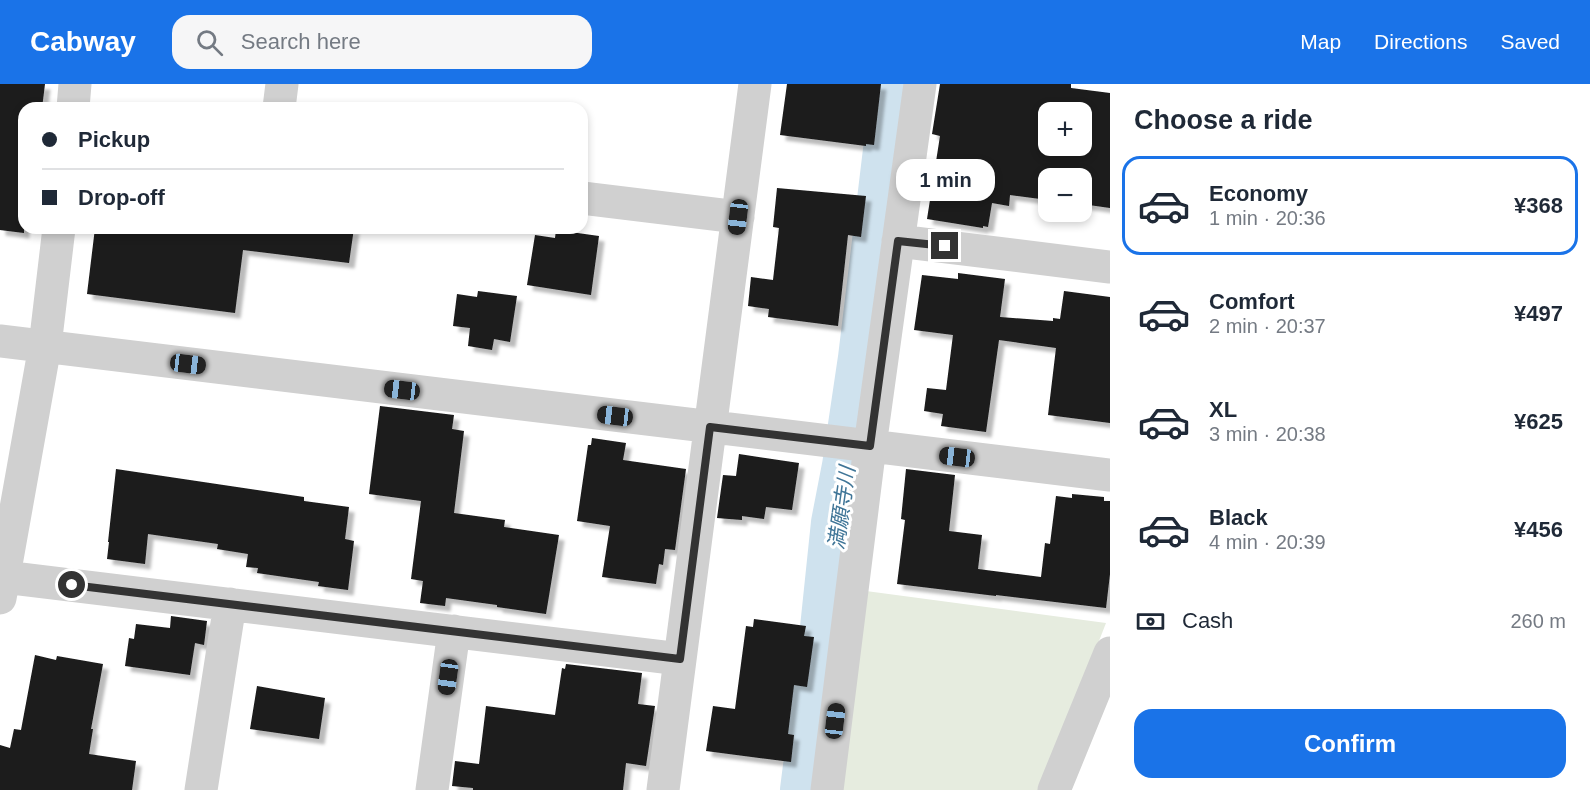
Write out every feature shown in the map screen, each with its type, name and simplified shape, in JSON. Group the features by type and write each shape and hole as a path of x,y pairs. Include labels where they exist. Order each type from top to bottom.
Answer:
{"street":[{"path":"74,102 75,84"},
{"path":"280,102 282,84"},
{"path":"663,790 755,84"},
{"path":"827,790 859,445 898,241 920,84"},
{"path":"588,199 738,217"},
{"path":"58,234 45,346 2,588 230,604 680,659"},
{"path":"898,241 1110,267"},
{"path":"0,341 1110,475"},
{"path":"201,790 230,604"},
{"path":"432,790 454,631"},
{"path":"1054,790 1110,652"}],"shaded area":[{"path":"866,591 1106,623 1041,790 839,790"}],"building":[{"path":"0,84 45,84 43,102 18,102 18,232 0,230"},
{"path":"787,84 881,84 874,145 866,144 866,146 780,135"},
{"path":"940,84 1071,84 1071,88 1110,93 1110,208 1092,205 1092,168 1038,168 1038,199 1010,195 1009,206 992,203 988,227 927,219 940,136 932,134"},
{"path":"777,188 866,196 861,237 848,235 838,326 768,317 769,309 748,306 751,277 773,280 779,228 773,227"},
{"path":"94,234 353,234 349,263 243,250 235,313 87,294"},
{"path":"556,234 599,236 591,295 527,285 535,235 555,238"},
{"path":"958,273 1005,279 1000,317 1053,321 1053,318 1060,319 1064,291 1110,297 1110,423 1048,415 1056,348 999,340 986,432 941,426 943,414 924,411 927,388 946,390 953,335 914,330 922,275 958,279"},
{"path":"478,291 517,296 510,342 494,339 492,350 468,346 470,328 453,326 457,294 477,297"},
{"path":"380,406 454,415 452,429 464,431 454,513 505,520 504,527 559,535 546,614 446,598 445,606 420,603 423,581 411,579 421,501 369,494"},
{"path":"592,438 626,443 623,460 686,469 675,550 665,549 663,565 659,564 656,584 602,577 610,526 577,521 588,445 591,445"},
{"path":"739,454 799,463 792,510 766,507 764,519 742,516 742,520 717,518 723,475 736,476"},
{"path":"116,469 304,497 304,501 349,507 345,539 354,541 348,590 318,586 319,582 257,573 258,568 246,567 248,554 217,549 218,544 148,534 145,564 107,559"},
{"path":"906,469 955,475 949,531 982,535 978,569 1041,577 1045,543 1050,544 1056,496 1072,498 1072,494 1104,497 1104,501 1110,501 1110,574 1106,608 897,584 905,520 901,519"},
{"path":"171,616 207,621 204,645 195,643 190,675 125,666 129,638 134,639 136,624 170,628"},
{"path":"754,619 806,626 804,636 814,637 807,687 794,685 788,734 794,735 791,762 706,751 713,706 735,709 746,626 753,627"},
{"path":"35,655 56,660 57,656 103,664 91,729 93,729 89,754 136,761 132,790 0,790 0,745 10,748 14,729 21,730"},
{"path":"566,664 642,673 638,704 655,706 646,766 626,763 623,790 473,790 473,788 452,786 455,761 479,764 486,706 555,715 562,668 565,669"},
{"path":"257,686 325,698 319,739 250,729"}],"waterway":[{"name":"満願寺川","path":"808,790 839,523 866,358 899,84"}],"route":[{"path":"72,585 680,659 710,427 870,446 898,241 945,246"}]}
